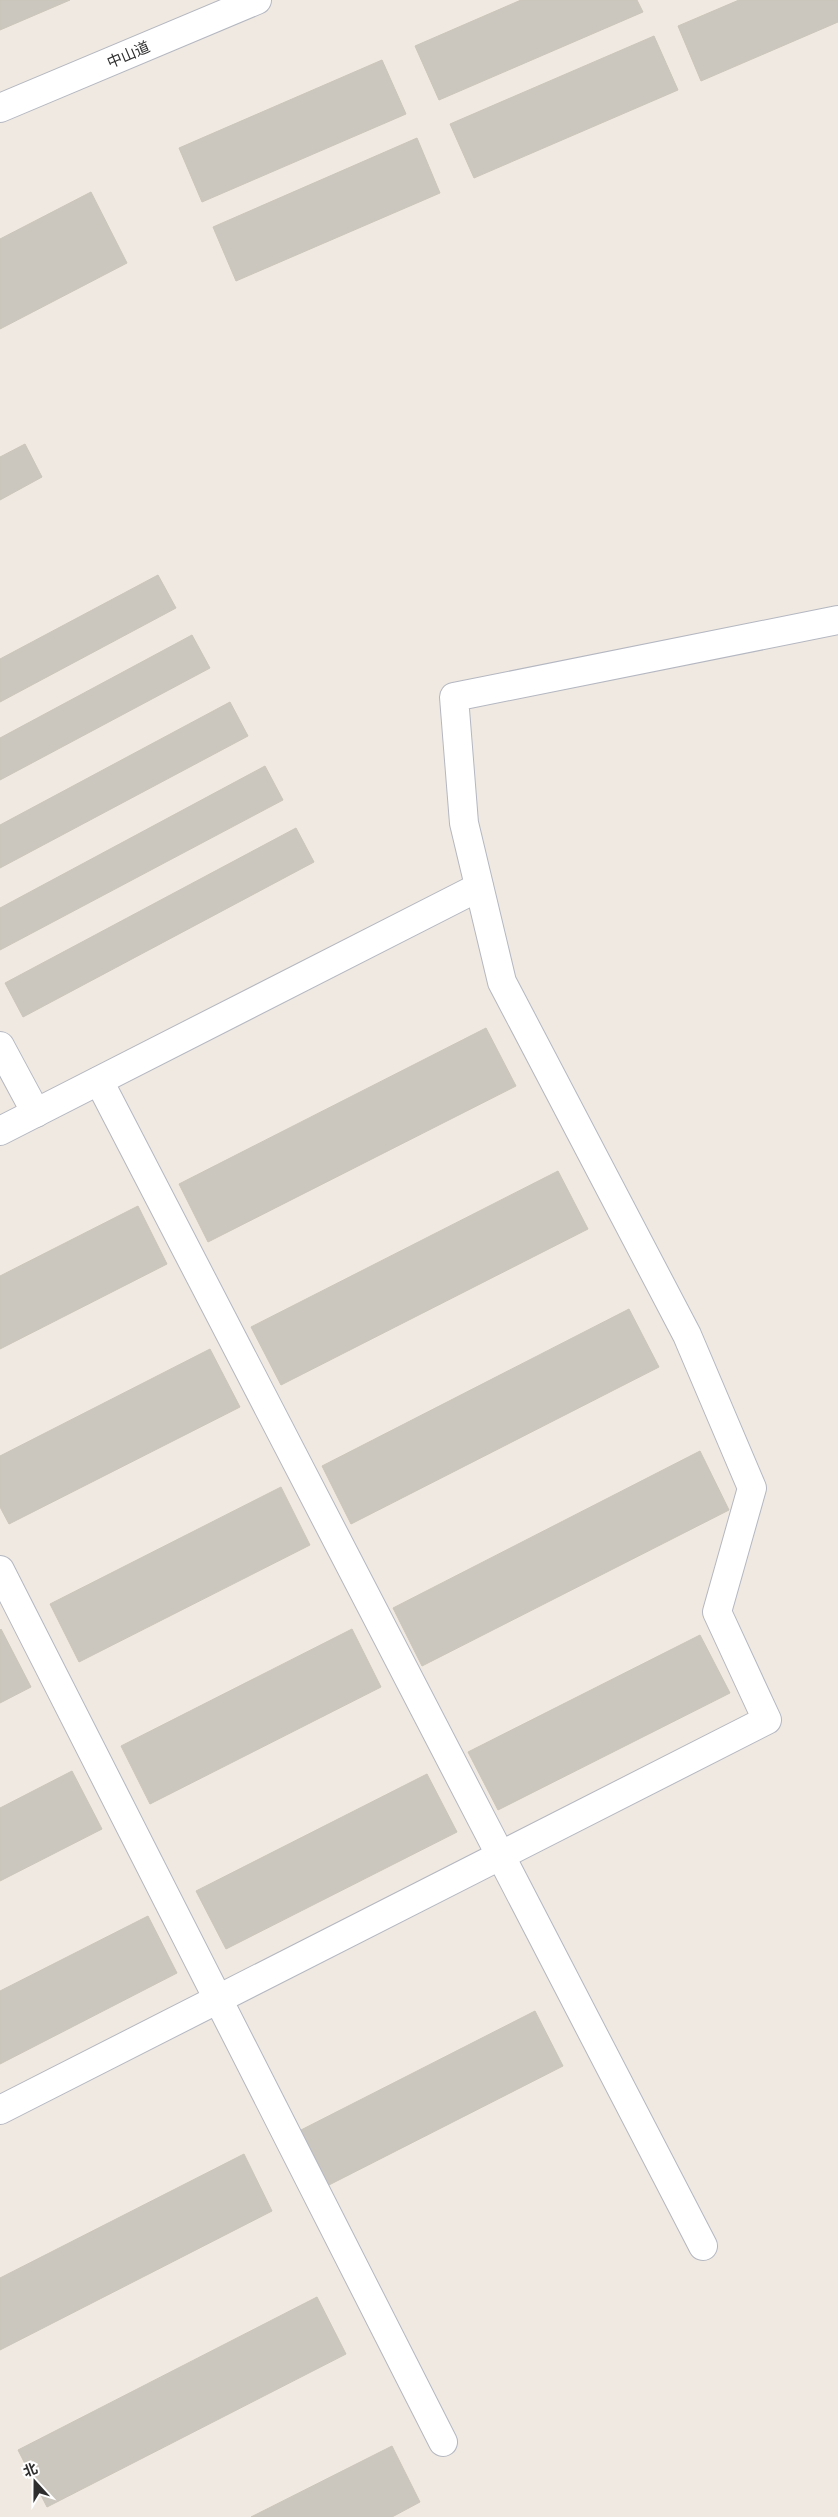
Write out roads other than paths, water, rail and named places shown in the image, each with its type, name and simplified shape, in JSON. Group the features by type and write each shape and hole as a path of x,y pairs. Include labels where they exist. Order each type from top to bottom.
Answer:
{"street":[{"name":"中山道","path":"0,108 257,0"},
{"path":"0,2110 768,1720 717,1612 752,1488 687,1335 502,982 464,823 454,697 838,620"},
{"path":"0,1131 479,887"},
{"path":"0,1046 36,1113"},
{"path":"98,1081 703,2246"},
{"path":"0,1570 443,2442"}]}
